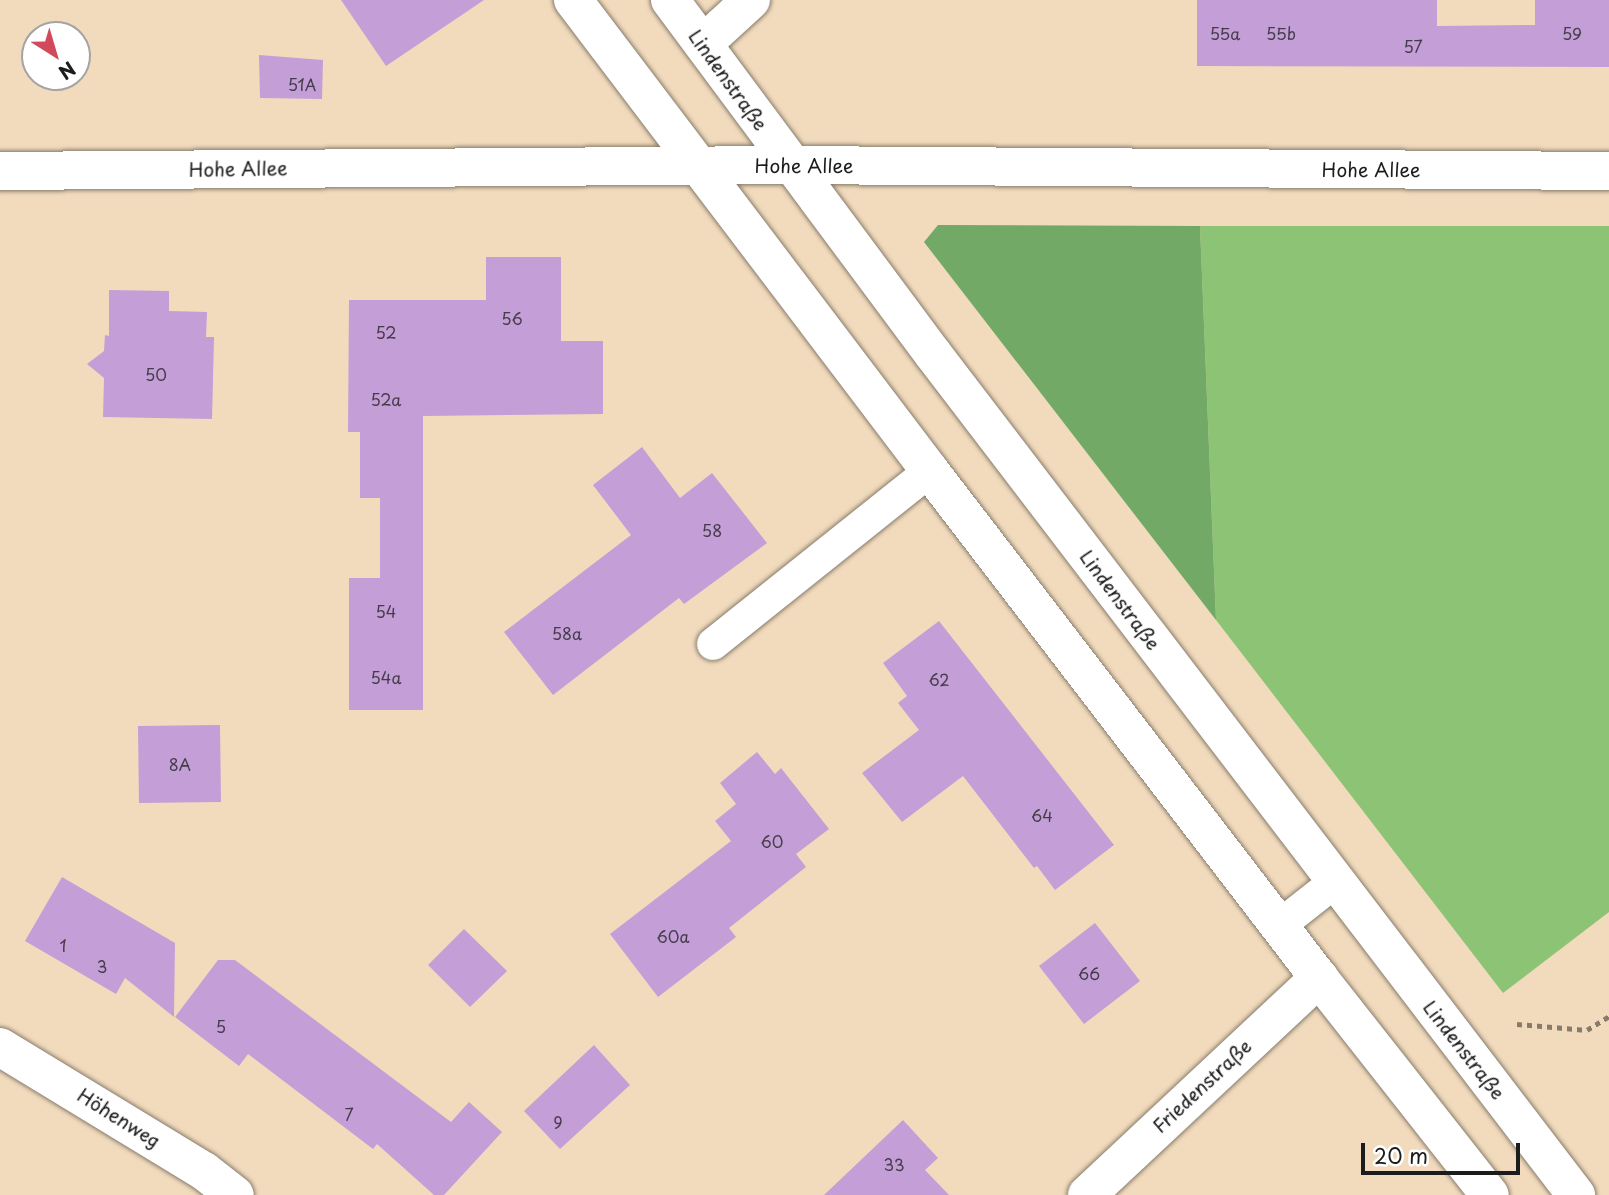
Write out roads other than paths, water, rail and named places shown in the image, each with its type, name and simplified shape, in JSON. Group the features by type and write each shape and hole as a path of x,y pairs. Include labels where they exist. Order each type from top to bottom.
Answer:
{"street":[{"path":"573,0 1279,926 1490,1195"},
{"name":"Lindenstraße","path":"670,0 790,165 1576,1195"},
{"path":"703,44 751,0"},
{"name":"Hohe Allee","path":"0,171 790,165 1609,171"},
{"name":"Friedenstraße","path":"1087,1195 1319,978"},
{"name":"Höhenweg","path":"0,1047 181,1157 235,1195"}],"lane":[{"path":"713,643 930,471"},
{"path":"1279,926 1335,882"}]}
